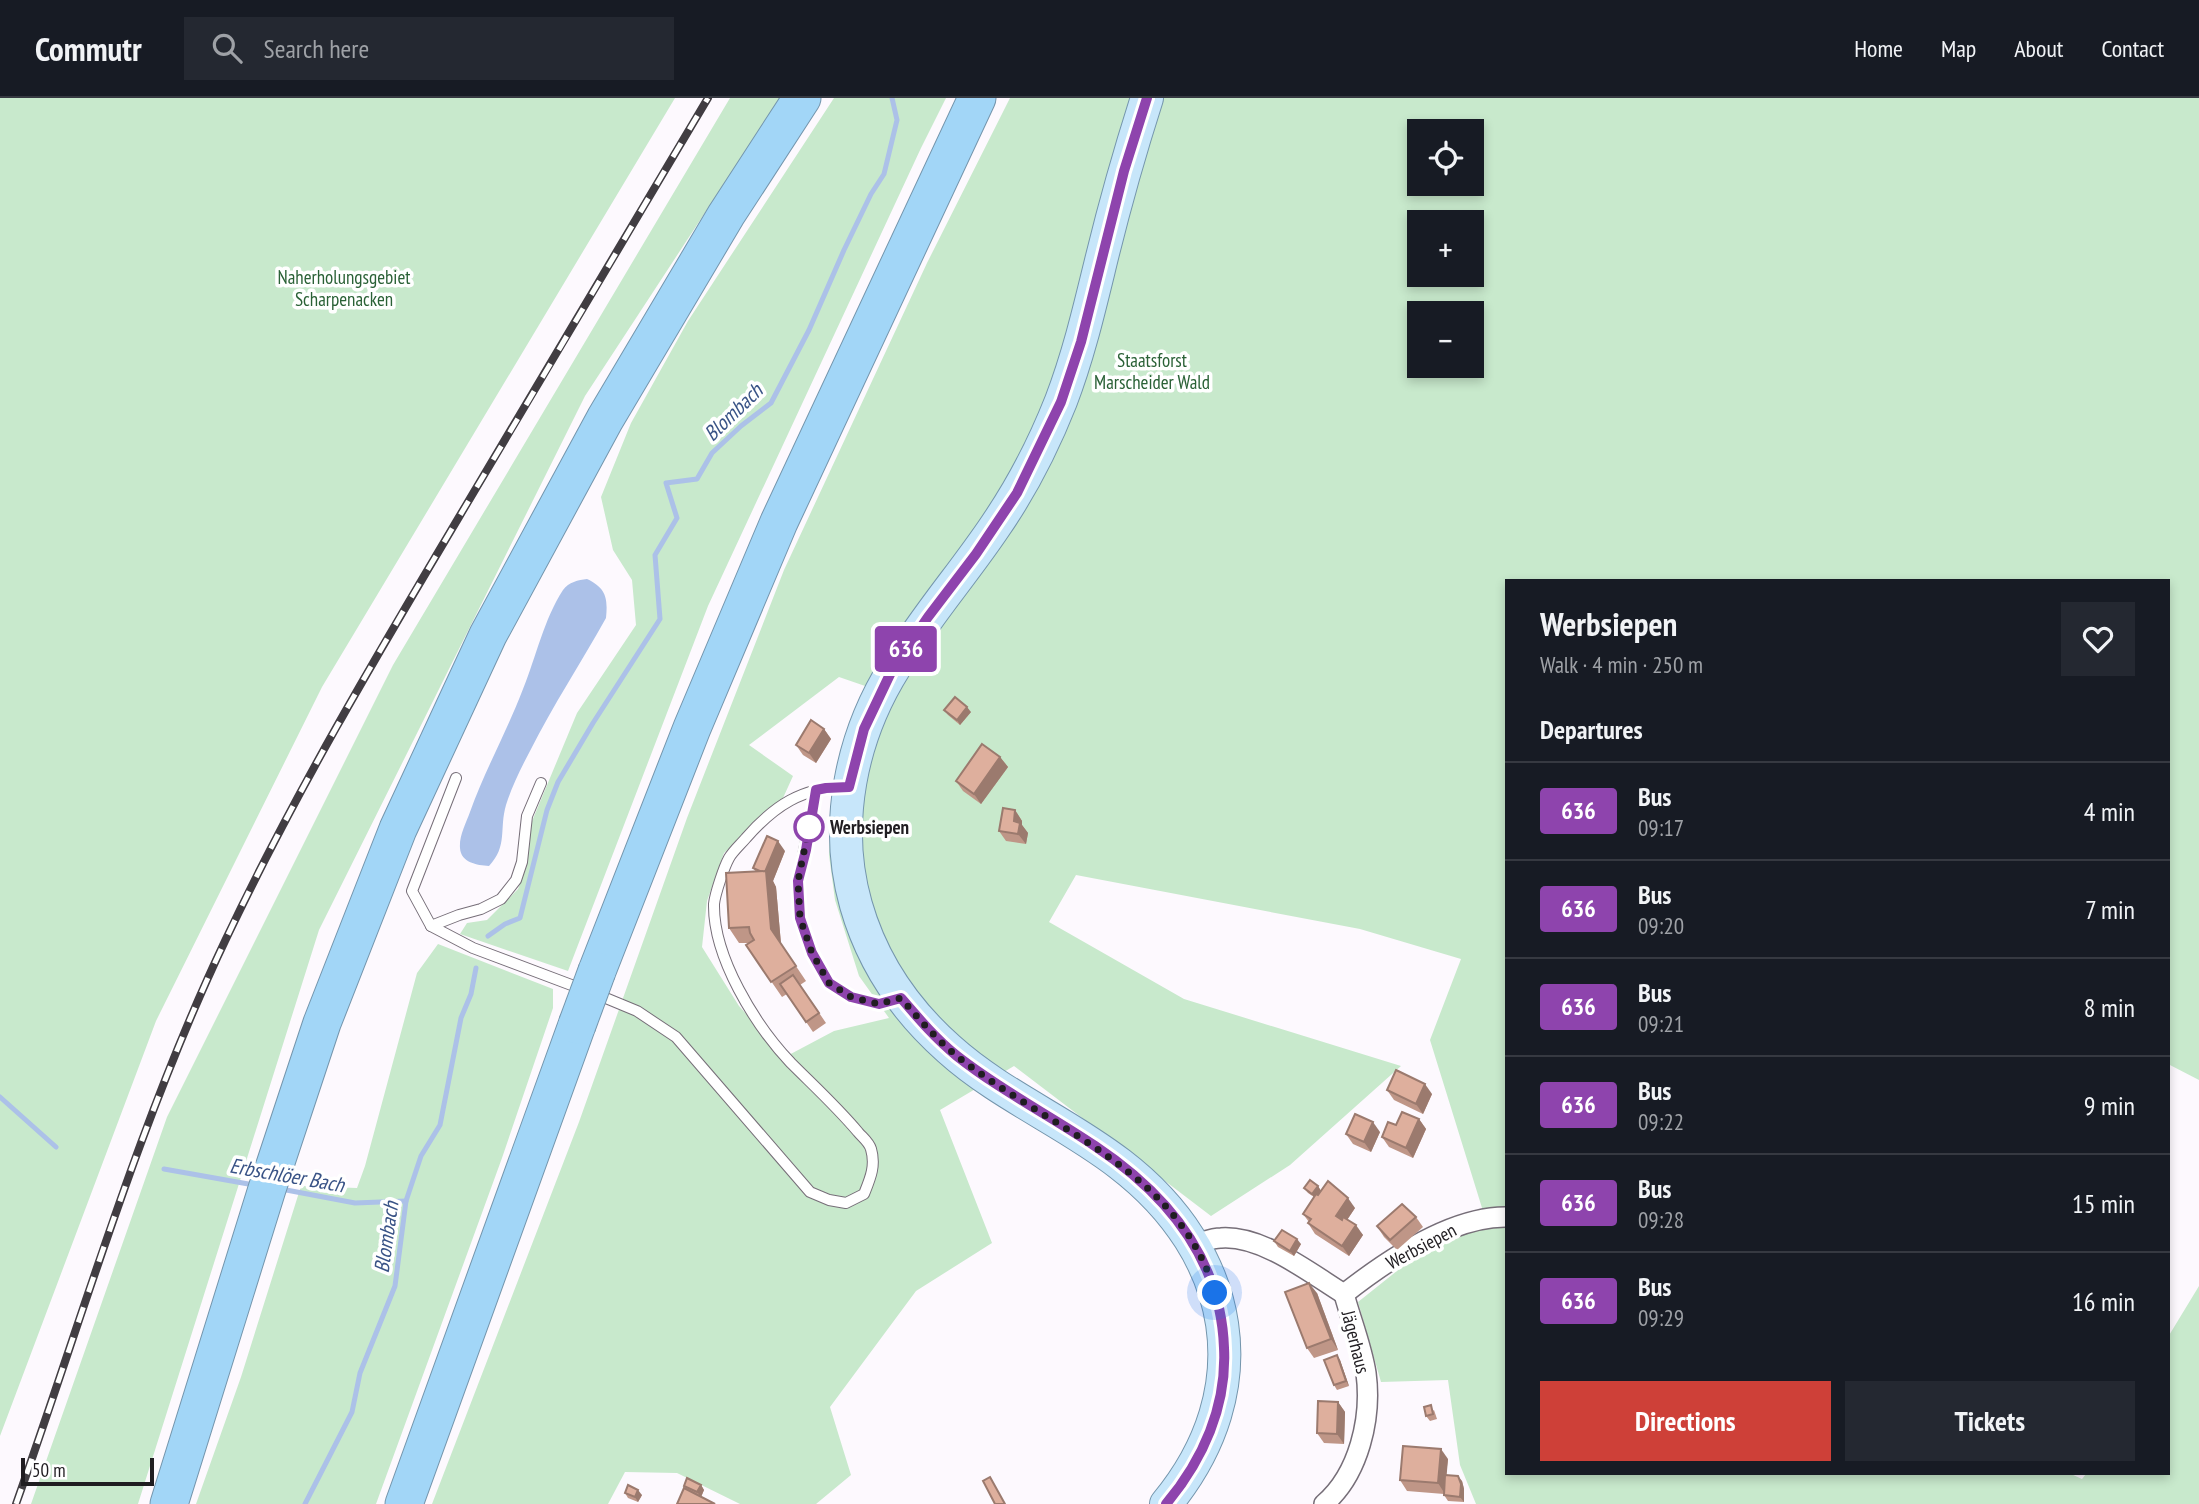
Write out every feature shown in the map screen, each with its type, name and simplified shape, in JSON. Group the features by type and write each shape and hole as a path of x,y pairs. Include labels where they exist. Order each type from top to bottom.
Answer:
{"highway":[{"path":"169,1504 322,1023 398,829 488,635 605,419 726,215 802,98"},
{"path":"404,1504 597,971 692,728 779,522 977,98"}],"main road":[{"path":"1147,98 1124,171 1079,350 1061,402 1010,504 893,668 864,729 849,787 846,836 850,884 864,931 901,998 923,1024 958,1057 1016,1097 1095,1145 1137,1177 1195,1244 1210,1274 1224,1338 1224,1372 1219,1402 1211,1431 1188,1476 1166,1504"}],"street":[{"name":"Werbsiepen","path":"1344,1294 1366,1276 1456,1226 1475,1219 1505,1217"},
{"path":"1195,1244 1224,1238 1258,1245 1284,1257 1344,1294"},
{"name":"Jägerhaus","path":"1324,1504 1341,1487 1356,1457 1365,1420 1366,1371 1344,1294"}],"lane":[{"path":"456,778 412,891 431,926 473,948 637,1011 676,1037 810,1192 846,1203 864,1194 873,1171 871,1146 838,1107 790,1062 768,1034 724,960 716,932 714,901 729,858 758,824 787,802 816,790 849,787"},
{"path":"431,926 481,909 501,899 516,880 522,862 527,816 541,783"},
{"path":"816,790 798,881 800,918 812,953 829,983 851,997 879,1004 901,998"}],"green space":[{"name":"Naherholungsgebiet Scharpenacken","path":"0,98 675,98 322,687 156,1021 0,1436"},
{"path":"730,98 780,98 585,396 319,930 138,1504 31,1504 167,1117 393,665"},
{"path":"834,98 946,98 708,606 568,971 460,934 467,923 487,920 518,889 527,865 530,826 577,713 636,625 632,580 613,550 601,497 631,423 688,321"},
{"name":"Staatsforst Marscheider Wald","path":"1010,98 2199,98 2199,1080 2170,1065 2170,579 1505,579 1505,1475 2073,1475 2082,1479 2085,1475 2170,1475 2170,1334 2199,1286 2199,1504 1476,1504 1460,1465 1448,1380 1381,1382 1358,1302 1427,1247 1487,1224 1430,1040 1461,959 1360,929 1076,875 1049,922 1184,999 1401,1066 1290,1165 1211,1216 1014,1066 940,1110 992,1243 916,1291 830,1407 851,1475 816,1504 740,1504 677,1473 625,1472 608,1504 432,1504 579,1122 687,818 784,570 927,263","holes":["839,677 868,687 850,720 839,756 831,812 829,855 835,900 859,976 889,1018 834,1031 785,1057 739,1006 702,947 707,901 724,853 783,798 793,776 749,745"]},
{"path":"438,944 553,989 553,1008 502,1158 376,1504 196,1504 241,1377 301,1186 357,1188 417,973"}],"water":[{"path":"587,579 604,594 606,618 548,717 517,777 506,805 501,844 495,859 489,866 470,862 461,853 463,830 517,705 545,626 565,587"}],"building":[{"path":"955,697 967,707 957,720 944,710"},
{"path":"811,720 824,729 809,753 796,745"},
{"path":"982,744 1000,757 974,794 956,781"},
{"path":"1003,808 1015,810 1014,821 1020,823 1018,834 999,831"},
{"path":"767,836 778,841 765,872 762,872 753,868"},
{"path":"766,871 771,929 796,966 771,982 746,945 754,940 749,927 729,928 726,873"},
{"path":"793,975 819,1013 806,1022 780,984"},
{"path":"1396,1070 1425,1084 1416,1104 1387,1090"},
{"path":"1402,1112 1419,1119 1406,1148 1382,1137 1388,1122 1396,1125"},
{"path":"1355,1114 1373,1122 1364,1142 1346,1134"},
{"path":"1310,1180 1318,1186 1312,1194 1304,1188"},
{"path":"1328,1181 1348,1198 1336,1216 1356,1225 1342,1246 1308,1223 1311,1219 1303,1214"},
{"path":"1402,1204 1416,1217 1390,1240 1377,1226"},
{"path":"1282,1230 1297,1239 1290,1251 1274,1241"},
{"path":"1309,1283 1331,1339 1307,1348 1285,1292"},
{"path":"1337,1355 1346,1381 1334,1385 1324,1360"},
{"path":"1318,1401 1338,1402 1337,1434 1317,1433"},
{"path":"1431,1405 1433,1414 1426,1416 1424,1407"},
{"path":"1403,1446 1441,1449 1438,1483 1400,1480"},
{"path":"1445,1475 1458,1476 1461,1484 1460,1497 1444,1495"},
{"path":"990,1477 1005,1504 995,1504 983,1481"},
{"path":"687,1478 701,1485 697,1492 684,1486"},
{"path":"628,1485 638,1490 635,1497 625,1493"},
{"path":"684,1488 715,1504 677,1504"}],"waterway":[{"name":"Blombach","path":"488,936 505,924 520,918 547,810 558,782 660,619 655,555 677,518 666,483 697,479 712,453 771,403 809,330 871,194 884,174 897,120 892,98"},
{"name":"Blombach","path":"305,1504 352,1412 360,1373 395,1286 406,1201 421,1156 440,1125 461,1018 471,994 476,968"},
{"name":"Erbschlöer Bach","path":"0,1097 56,1147"},
{"name":"Erbschlöer Bach","path":"164,1169 254,1185"},
{"name":"Erbschlöer Bach","path":"281,1189 355,1203 406,1201"}],"railway":[{"path":"16,1504 113,1220 165,1079 253,882 378,654 708,98"}],"bus line":[{"name":"636","path":"1147,98 1124,171 1077,357 1061,402 1017,493 893,668 864,729 849,787 816,790 798,881 800,918 812,953 829,983 851,997 869,1003 879,1004 901,998 923,1024 958,1057 1003,1089 1095,1145 1137,1177 1195,1244 1210,1274 1221,1318 1224,1372 1211,1431 1188,1476 1166,1504"}],"place":[{"name":"Werbsiepen","path":"809,827"}],"route":[{"path":"809,827 798,881 800,918 812,953 829,983 851,997 869,1003 879,1004 901,998 923,1024 958,1057 1016,1097 1095,1145 1137,1177 1195,1244 1210,1274 1215,1293"}]}
